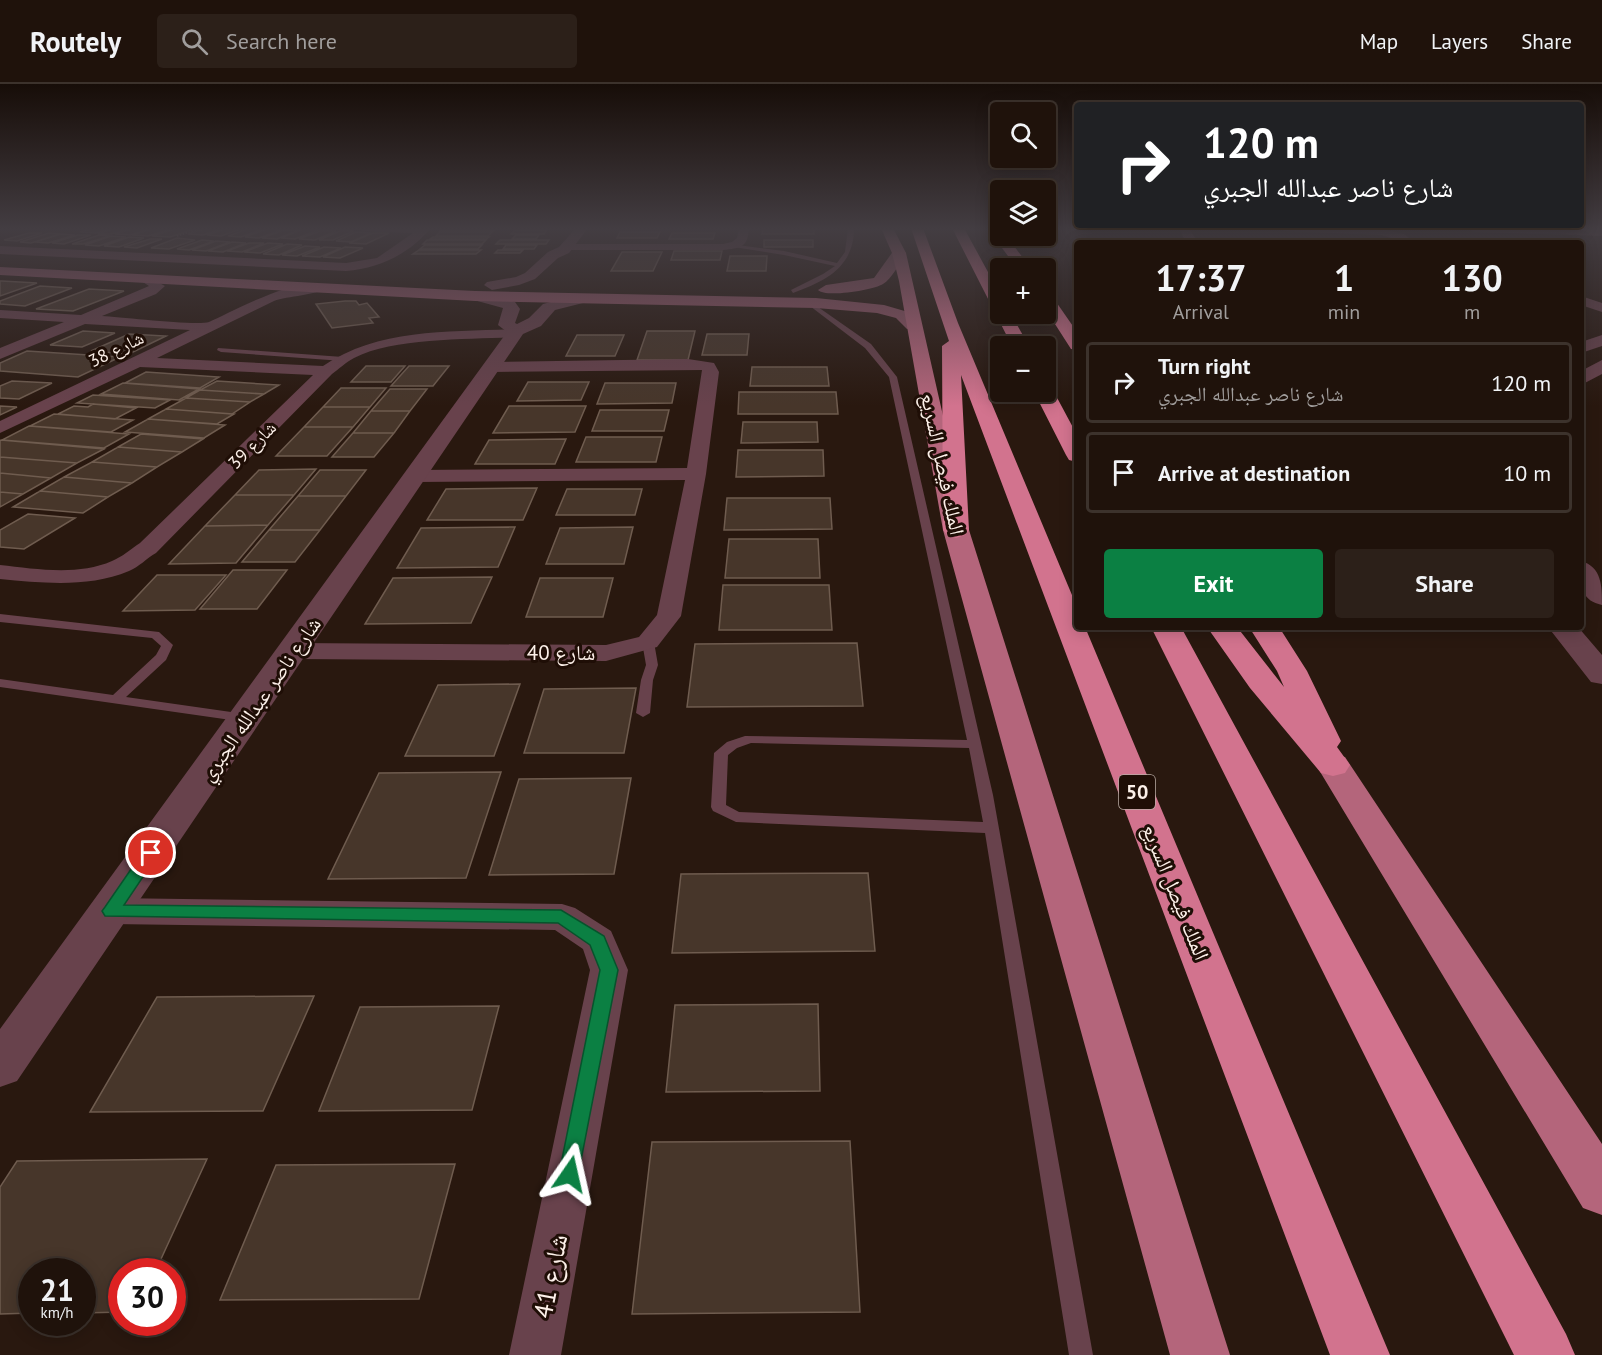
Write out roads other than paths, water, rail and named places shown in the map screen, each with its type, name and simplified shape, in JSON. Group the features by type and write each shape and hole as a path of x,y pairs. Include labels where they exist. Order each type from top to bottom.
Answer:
{"highway":[{"name":"الملك فيصل السريع","path":"930,287 950,323 1360,1355"},
{"path":"1056,314 1074,341"},
{"path":"950,323 956,530"},
{"path":"1056,390 1074,413"},
{"path":"1049,402 1074,449"},
{"path":"1169,630 1545,1355"},
{"path":"1224,630 1261,681 1333,765"},
{"path":"1266,630 1307,700 1333,765"}],"main road":[{"path":"306,287 476,296 577,294 694,296 808,303 878,308 902,315 913,325"},
{"path":"514,287 577,294"},
{"path":"694,296 851,287"},
{"name":"الملك فيصل السريع","path":"908,287 913,325 956,530 1200,1355"},
{"path":"1333,765 1602,1190"}],"street":[{"path":"0,354 158,287"},
{"path":"567,287 577,294"},
{"name":"شارع 38","path":"0,428 205,327 278,295 319,288"},
{"name":"شارع ناصر عبدالله الجبري","path":"0,1067 516,332 535,322 549,307 577,294"},
{"path":"476,296 509,305 512,309 506,325 516,332"},
{"path":"1584,301 1602,308"},
{"path":"0,314 205,327"},
{"name":"شارع 39","path":"0,572 53,578 86,575 121,566 148,548 326,372 357,351 389,342 516,332"},
{"path":"1584,347 1602,340"},
{"path":"135,361 326,372"},
{"path":"491,367 688,364 708,366 711,372 696,474 669,616 648,642"},
{"path":"1584,377 1602,366"},
{"path":"417,476 696,474"},
{"path":"1584,572 1602,597"},
{"path":"1565,630 1602,675"},
{"name":"شارع 40","path":"294,651 606,653 648,642"},
{"name":"شارع 41","path":"111,911 561,917 598,941 609,970 535,1355"}],"lane":[{"path":"793,291 801,287"},
{"path":"808,303 868,346 893,377 991,828 1081,1355"},
{"path":"221,350 343,359"},
{"path":"0,618 155,635 167,645 162,657 116,699"},
{"path":"643,713 647,680 652,665 648,642"},
{"path":"0,683 245,717"},
{"path":"974,744 750,739 732,744 721,753 718,807 736,817 991,828"}]}
